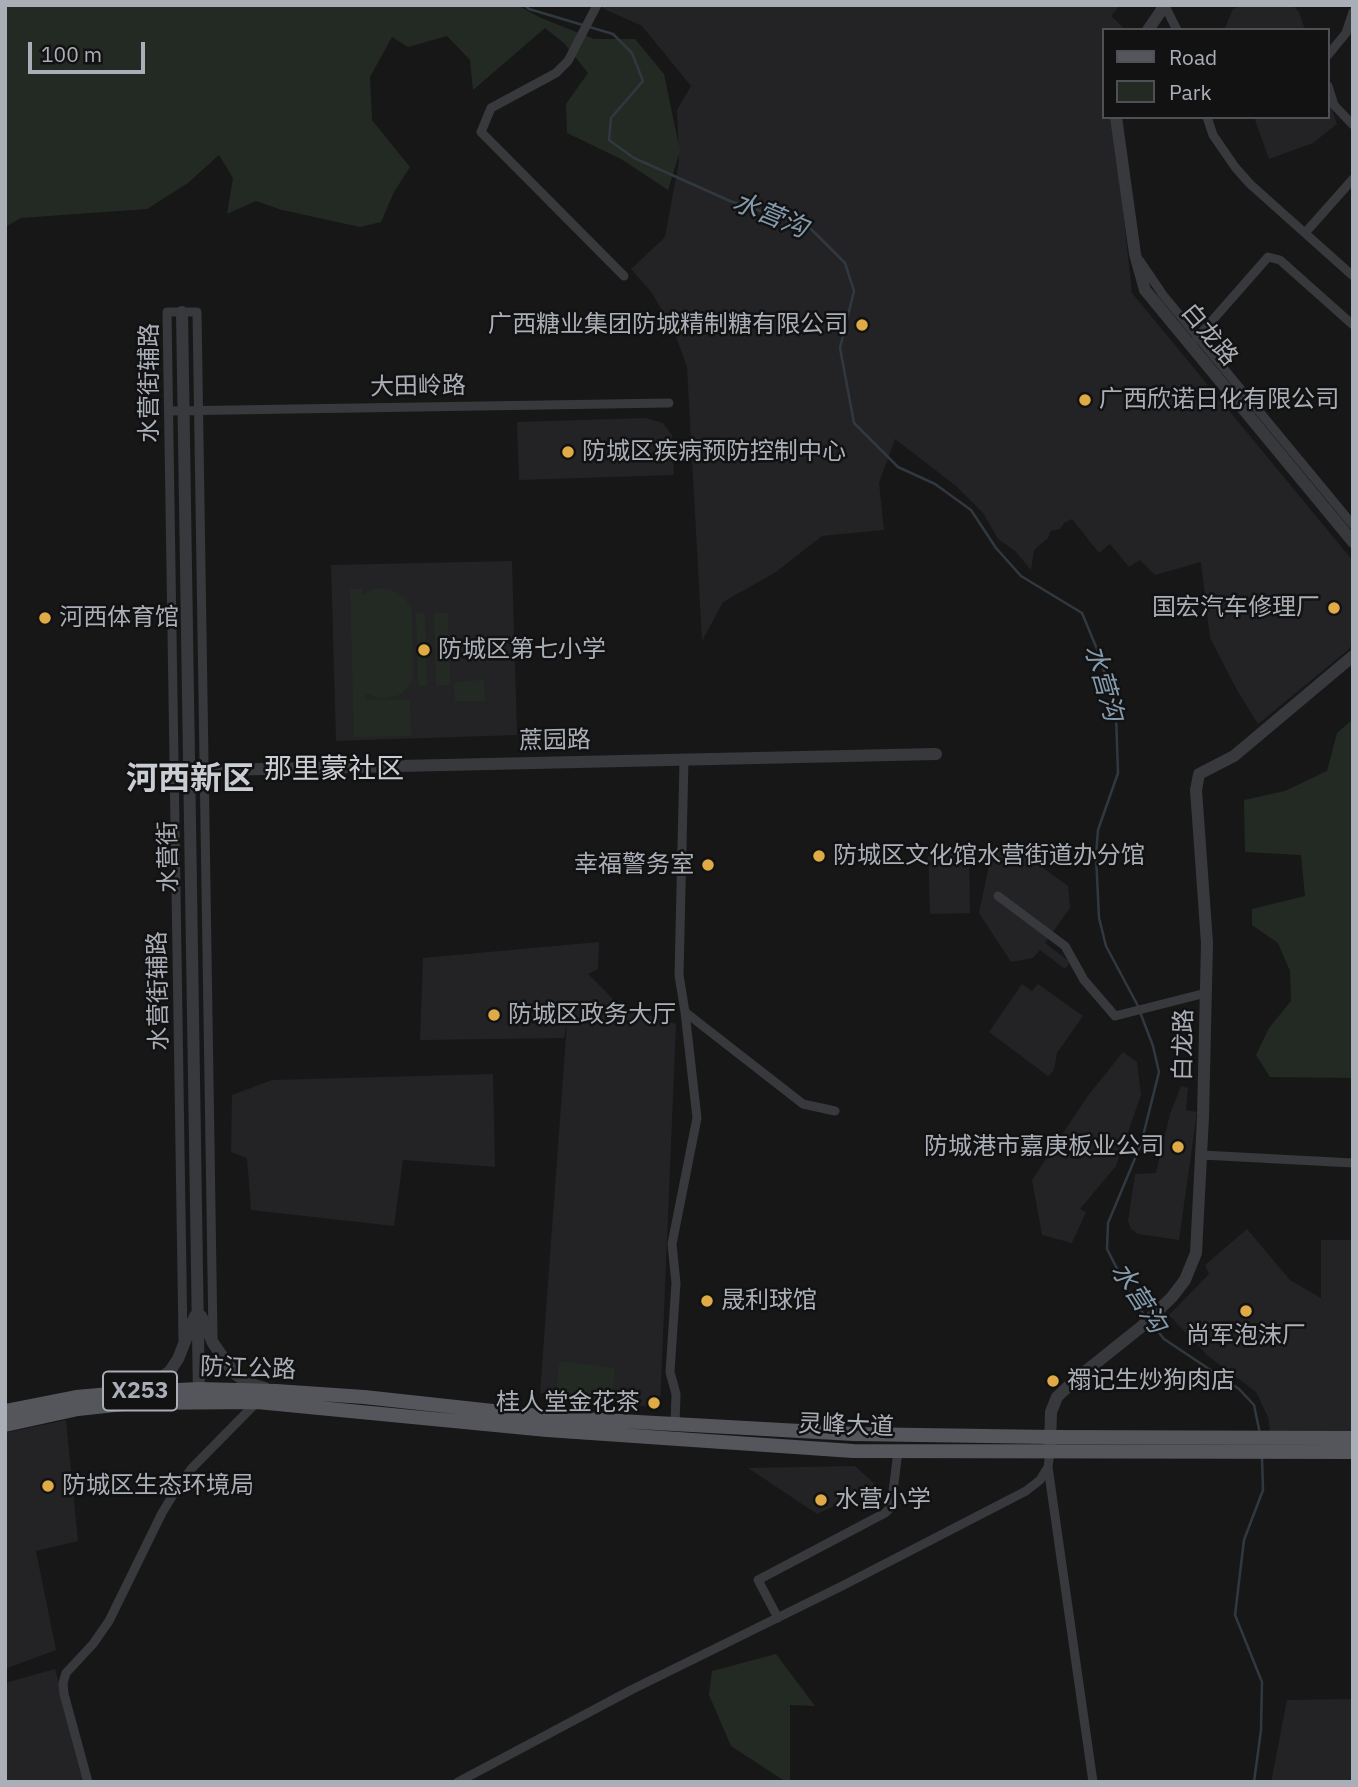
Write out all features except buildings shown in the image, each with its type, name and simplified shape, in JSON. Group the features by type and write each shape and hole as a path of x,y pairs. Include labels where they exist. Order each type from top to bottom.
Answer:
{"main road":[{"name":"防江公路","path":"5,1424 78,1409 199,1395 276,1391 449,1413"},
{"name":"防江公路","path":"5,1411 76,1397 133,1392 449,1413"},
{"name":"灵峰大道","path":"449,1413 1050,1444 1270,1445"},
{"name":"灵峰大道","path":"449,1413 645,1436 853,1451 1050,1444"},
{"path":"1270,1445 1353,1438"},
{"path":"1270,1445 1353,1452"}],"street":[{"path":"1149,28 1165,6 1176,28"},
{"path":"596,7 568,61 556,73 491,108 481,132 624,276"},
{"path":"1330,53 1346,33 1353,12"},
{"path":"1330,92 1334,105 1353,125"},
{"name":"白龙路","path":"1116,119 1135,254 1145,290 1194,341 1353,542"},
{"path":"1208,119 1213,135 1235,167 1353,276"},
{"path":"1305,233 1353,179"},
{"path":"1353,325 1280,260 1268,257 1194,341 1353,525"},
{"name":"水营街辅路","path":"183,1345 167,312 197,312 213,1343"},
{"name":"水营街","path":"182,312 199,1395"},
{"name":"大田岭路","path":"169,411 668,403"},
{"name":"白龙路","path":"1050,1444 1051,1412 1057,1397 1164,1305 1185,1280 1196,1253 1202,1155 1207,943 1196,790 1199,774 1234,756 1353,656"},
{"name":"蔗园路","path":"175,771 936,754"},
{"path":"675,1425 676,1394 670,1372 676,1283 673,1244 697,1118 679,975 684,760"},
{"path":"998,896 1065,946 1084,979 1115,1016 1206,993"},
{"path":"685,1012 803,1104 835,1111"},
{"path":"1202,1155 1353,1163"},
{"path":"198,1310 213,1343 234,1373 248,1383 276,1391"},
{"path":"133,1392 155,1382 170,1371 178,1359 198,1310"},
{"path":"88,1782 64,1694 66,1673 110,1621 162,1514 184,1479 257,1402"},
{"path":"1050,1444 1048,1467 1093,1782"},
{"path":"778,1618 758,1580 886,1513 892,1500 898,1451"},
{"path":"457,1782 631,1689 778,1618 1026,1491 1040,1480 1048,1467"}],"shaded area":[{"name":"广西糖业集团防城精制糖有限公司","path":"605,5 1120,5 1111,16 1124,28 1102,28 1102,119 1113,119 1132,293 1353,561 1353,644 1348,650 1258,724 1210,638 1201,562 1155,575 1140,560 1129,567 1110,544 1099,553 1072,519 1060,529 1051,531 1048,538 1034,550 1031,570 1015,551 998,539 983,513 956,486 895,439 879,483 884,530 822,536 776,572 723,602 702,641 687,367 674,331 652,293 631,269 665,237 679,161 677,110 691,86 642,26 602,8"},
{"path":"1244,5 1293,5 1299,12 1304,28 1225,28 1233,9"},
{"path":"1330,104 1337,124 1313,143 1269,159 1255,119 1330,119"},
{"name":"防城区疾病预防控制中心","path":"646,418 663,423 672,435 674,475 519,480 517,422"},
{"name":"防城区第七小学","path":"512,561 517,735 336,741 331,565"},
{"path":"969,845 970,913 930,914 928,846"},
{"path":"992,851 1020,851 1068,886 1070,908 1045,943 1070,962 1065,969 1040,950 1033,958 1011,962 979,913"},
{"path":"599,942 598,969 588,974 621,1007 676,1024 660,1408 540,1393 567,1023 564,1038 420,1040 423,958"},
{"path":"1022,984 1032,991 1038,984 1083,1016 1057,1053 1054,1070 1048,1076 989,1032"},
{"path":"1123,1052 1137,1062 1141,1095 1116,1166 1080,1209 1086,1212 1072,1243 1042,1235 1032,1180 1087,1097"},
{"path":"493,1074 495,1167 403,1160 394,1226 251,1210 247,1158 231,1152 232,1095 272,1080"},
{"name":"防城港市嘉庚板业公司","path":"1181,1086 1188,1088 1186,1110 1197,1112 1179,1240 1138,1234 1131,1229 1128,1221 1135,1174 1156,1173 1170,1114"},
{"path":"1247,1229 1290,1280 1321,1298 1321,1240 1353,1240 1353,1431 1270,1431 1268,1417 1256,1392 1208,1356 1169,1315 1209,1274 1205,1265"},
{"path":"66,1420 78,1541 36,1551 56,1650 5,1669 5,1433"},
{"name":"水营小学","path":"855,1466 877,1486 817,1514 748,1468"},
{"path":"55,1669 85,1782 5,1782 5,1683"},
{"path":"1353,1699 1353,1782 1271,1782 1287,1700"}],"green space":[{"path":"5,5 517,5 541,18 594,39 635,39 664,74 680,151 668,190 621,159 567,133 566,104 588,73 564,43 545,28 473,90 470,60 447,36 408,47 392,37 370,77 372,120 410,167 394,192 381,222 360,227 282,210 256,201 227,214 233,178 219,155 188,183 147,209 21,218 5,227"},
{"path":"380,588 397,592 406,600 412,611 413,678 399,695 381,699 365,693 365,700 410,700 411,736 354,737 350,589 362,589 362,596 370,590"},
{"path":"416,613 425,613 427,686 418,686"},
{"path":"434,613 448,613 450,685 436,685"},
{"path":"483,638 484,656 453,657 453,642 457,639"},
{"path":"484,680 485,701 455,701 454,685 459,681"},
{"path":"1353,719 1353,1078 1270,1077 1256,1055 1269,1028 1291,1001 1290,971 1278,943 1252,925 1252,909 1305,896 1301,855 1245,852 1244,800 1285,791 1327,771 1337,733"},
{"path":"563,1361 615,1368 611,1402 556,1395 559,1364"},
{"path":"776,1654 815,1706 790,1705 790,1782 731,1746 709,1695 712,1671"}],"waterway":[{"name":"水营沟","path":"524,5 529,9 613,34 632,53 643,81 611,118 609,140 634,158 730,201 808,226 845,263 854,291 840,348 854,423 898,467 935,484 971,510 996,548 1021,576 1082,613 1099,654 1116,715 1118,773 1098,830 1096,856 1099,918 1106,946 1138,1006"},
{"name":"水营沟","path":"1140,1012 1153,1046 1159,1072 1141,1144 1108,1223 1107,1249 1132,1298 1145,1316"},
{"name":"水营沟","path":"1152,1324 1164,1339 1239,1389 1254,1405 1260,1434"},
{"name":"水营沟","path":"1254,1782 1261,1730 1262,1682 1235,1615 1244,1540 1263,1490 1262,1458"}],"place":[{"name":"广西糖业集团防城精制糖有限公司","path":"862,325"},
{"name":"广西欣诺日化有限公司","path":"1085,400"},
{"name":"防城区疾病预防控制中心","path":"568,452"},
{"name":"国宏汽车修理厂","path":"1334,608"},
{"name":"河西体育馆","path":"45,618"},
{"name":"防城区第七小学","path":"424,650"},
{"name":"防城区文化馆水营街道办分馆","path":"819,856"},
{"name":"幸福警务室","path":"708,865"},
{"name":"防城区政务大厅","path":"494,1015"},
{"name":"防城港市嘉庚板业公司","path":"1178,1147"},
{"name":"晟利球馆","path":"707,1301"},
{"name":"尚军泡沫厂","path":"1246,1311"},
{"name":"禤记生炒狗肉店","path":"1053,1381"},
{"name":"桂人堂金花茶","path":"654,1403"},
{"name":"防城区生态环境局","path":"48,1486"},
{"name":"水营小学","path":"821,1500"}],"district":[{"name":"那里蒙社区","path":"334,770"},
{"name":"河西新区","path":"190,780"}]}
